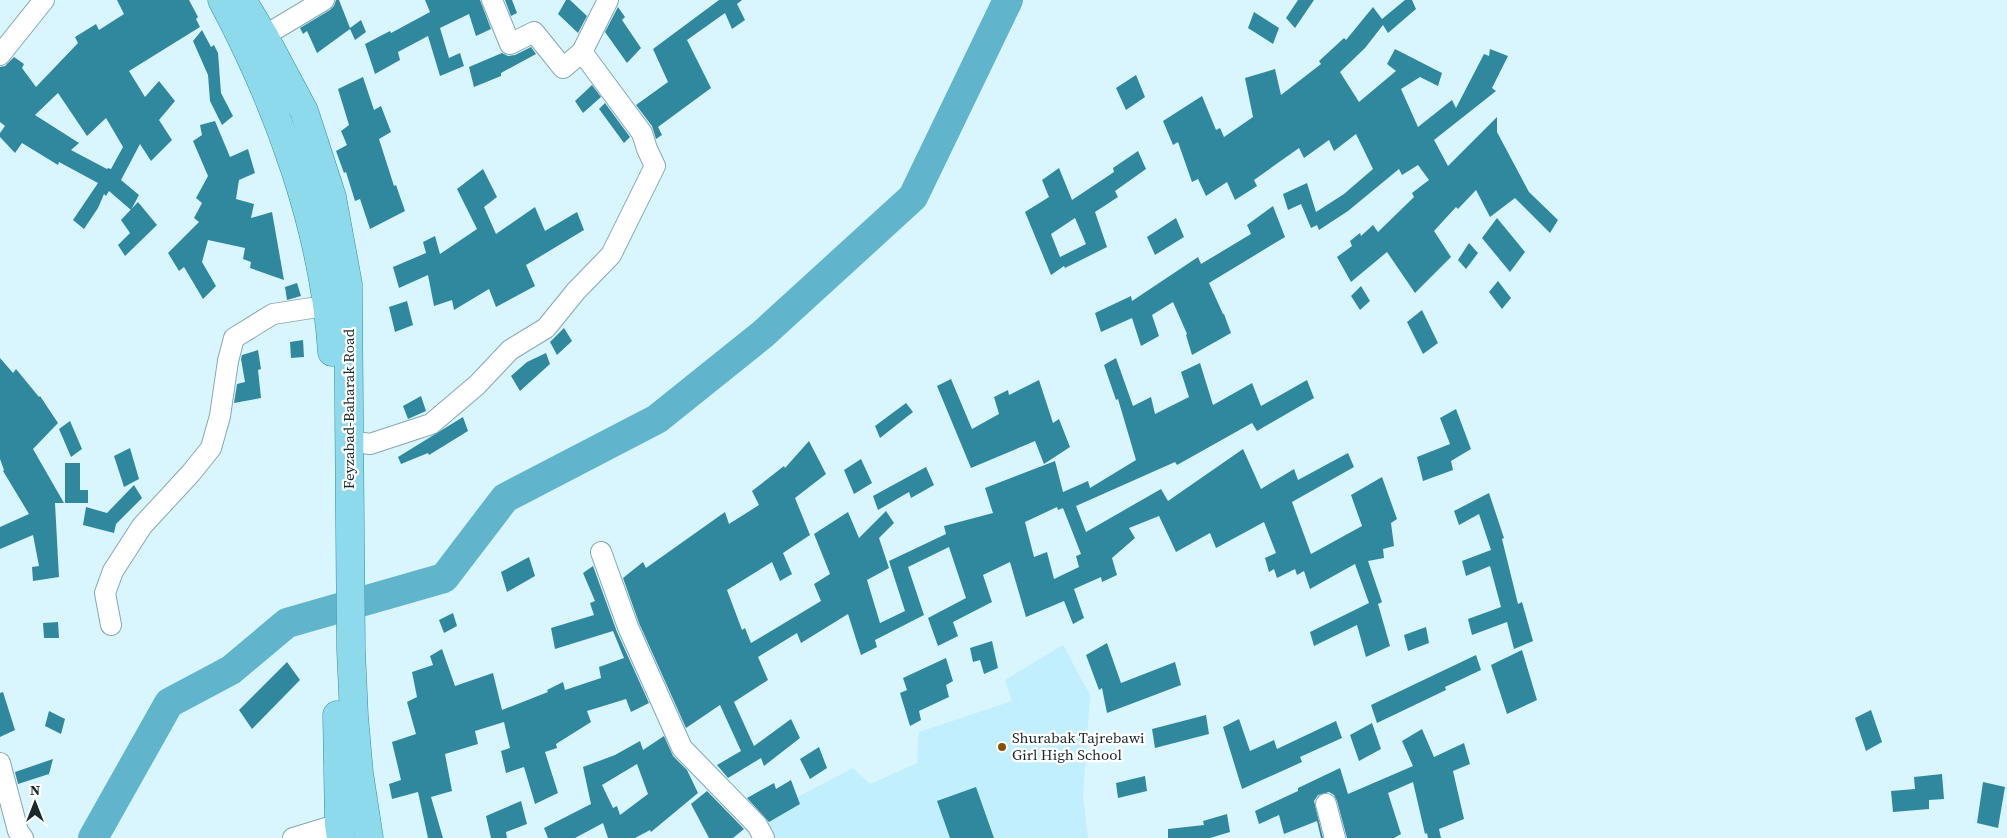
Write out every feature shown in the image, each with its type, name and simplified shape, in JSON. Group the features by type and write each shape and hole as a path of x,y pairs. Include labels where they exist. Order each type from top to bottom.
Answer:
{"main road":[{"name":"Feyzabad-Baharak Road","path":"222,0 261,79 290,155 312,232 330,316 343,500 344,654 340,831"},
{"name":"Feyzabad-Baharak Road","path":"242,0 264,36 304,112 332,197 348,284 350,441 343,500"},
{"name":"Feyzabad-Baharak Road","path":"344,654 369,838"}],"street":[{"path":"0,55 44,0"},
{"path":"264,36 324,0"},
{"path":"492,0 510,44 534,32 563,68 582,52 608,0"},
{"path":"350,441 370,444 431,424 477,385 510,350 546,328 576,291 611,255 655,166 646,149 642,133 582,52"},
{"path":"111,625 105,593 113,571 142,526 191,473 211,448 220,416 228,361 234,338 273,314 318,307 348,284"},
{"path":"601,552 628,627 682,748 757,825 764,838"},
{"path":"0,763 18,830 23,838"},
{"path":"1326,804 1335,838"},
{"path":"293,838 340,831"}],"shaded area":[{"name":"Shurabak Tajrebawi Girl High School","path":"1063,645 1090,695 1083,796 1088,838 774,838 763,815 853,768 870,784 917,763 919,732 1012,701 1005,680"}],"building":[{"path":"117,0 189,0 198,17 196,19 200,27 129,71 145,97 159,81 175,101 159,120 172,140 151,161 140,144 121,180 139,195 131,210 109,191 106,196 104,194 98,208 84,229 73,220 98,183 59,162 58,165 22,143 15,153 0,137 0,133 5,126 0,122 0,67 5,66 14,57 24,64 22,68 36,87 78,43 75,37 96,24 99,30 124,14","holes":["58,93 87,136 106,118 123,147 111,169 107,169 71,150 79,143 35,115"]},
{"path":"336,0 339,0 350,28 361,20 366,32 355,40 350,29 317,53 307,31 303,34 300,28 330,10"},
{"path":"425,0 480,0 491,29 476,36 469,14 440,28 449,58 460,53 464,66 440,76 428,36 398,52 400,60 375,74 365,44 390,31 391,33 430,12"},
{"path":"505,0 512,0 517,13 511,16"},
{"path":"566,0 570,0 587,16 578,33 558,14"},
{"path":"719,0 742,0 737,4 745,20 732,29 725,13 687,40 711,88 658,127 662,135 656,139 652,126 636,105 668,82 653,49"},
{"path":"1298,0 1314,0 1295,28 1286,18"},
{"path":"1405,0 1412,0 1416,9 1388,33 1383,25 1365,48 1340,72 1359,102 1396,71 1387,64 1395,49 1442,73 1438,86 1420,77 1401,89 1418,127 1452,100 1456,108 1484,54 1489,56 1490,49 1508,56 1492,88 1496,91 1434,140 1448,166 1497,117 1497,132 1529,192 1558,220 1550,233 1515,198 1490,217 1476,190 1458,209 1456,207 1434,231 1451,257 1415,293 1387,252 1351,282 1337,257 1352,246 1350,241 1360,233 1361,236 1373,225 1378,232 1414,197 1412,193 1429,180 1418,165 1402,175 1399,169 1348,211 1319,230 1317,225 1311,228 1301,204 1288,210 1283,194 1307,183 1316,212 1344,194 1373,169 1356,134 1334,151 1329,140 1304,158 1299,148 1254,180 1257,186 1235,200 1227,182 1206,196 1198,179 1192,182 1178,142 1173,145 1163,121 1202,96 1216,130 1220,128 1224,137 1253,117 1245,78 1275,69 1281,95 1321,64 1319,61 1344,38 1346,40 1373,7 1382,19"},
{"path":"618,7 625,17 622,20 641,48 627,63 605,32"},
{"path":"1254,12 1279,28 1273,44 1248,28"},
{"path":"202,30 211,47 214,45 218,53 221,93 233,116 222,125 210,101 208,75 193,41"},
{"path":"531,47 536,54 501,73 501,76 474,87 469,67 502,53 508,56 515,55"},
{"path":"1136,75 1145,97 1126,110 1116,88"},
{"path":"363,77 374,110 381,106 391,132 379,139 394,186 396,185 405,211 370,229 360,199 355,201 346,172 344,173 336,151 347,145 341,131 349,125 338,89"},
{"path":"592,85 601,97 583,113 575,101"},
{"path":"605,103 630,137 624,143 599,109"},
{"path":"215,121 230,157 248,149 255,173 239,180 236,199 254,204 251,218 272,212 284,280 250,268 251,262 243,259 245,248 208,240 202,262 216,286 203,299 184,267 179,271 168,253 199,222 194,218 202,203 196,198 208,176 193,141 202,135 200,125"},
{"path":"1138,151 1146,169 1115,191 1118,197 1095,212 1107,247 1065,268 1064,266 1051,275 1025,212 1049,197 1042,180 1059,168 1072,200 1114,172 1113,168","holes":["1075,218 1086,244 1060,257 1051,234"]},
{"path":"483,169 497,197 484,207 496,234 535,207 545,231 577,212 584,230 526,265 535,286 496,307 489,289 454,310 452,300 434,306 428,275 399,288 393,267 426,253 423,242 435,236 440,254 477,229 457,189"},
{"path":"138,202 157,225 125,256 118,245 130,233 121,220"},
{"path":"1273,206 1285,237 1209,283 1231,333 1192,355 1187,334 1173,302 1152,315 1159,336 1141,346 1132,318 1101,332 1095,313 1131,296 1132,301 1198,257 1201,264 1251,234 1247,225"},
{"path":"1176,218 1184,237 1155,255 1147,237"},
{"path":"1497,218 1525,252 1510,272 1482,238"},
{"path":"1469,243 1478,253 1466,269 1458,260"},
{"path":"1498,281 1511,298 1502,309 1489,292"},
{"path":"297,283 301,296 287,300 285,287"},
{"path":"1361,286 1370,301 1360,310 1351,296"},
{"path":"407,301 413,325 395,332 389,307"},
{"path":"1422,310 1438,343 1423,354 1407,322"},
{"path":"564,328 572,341 557,355 550,342"},
{"path":"303,340 304,357 291,358 290,342"},
{"path":"258,350 261,369 258,370 261,398 234,403 237,384 245,382 242,355"},
{"path":"546,353 550,364 520,391 511,376 527,362"},
{"path":"0,358 13,373 16,369 40,396 58,423 33,449 64,503 55,503 59,577 33,581 32,567 39,566 33,535 0,549 0,527 29,514 3,471 0,459"},
{"path":"1116,358 1133,406 1151,397 1155,414 1189,397 1181,372 1200,363 1213,405 1252,383 1261,406 1307,380 1314,398 1257,431 1252,423 1177,465 1175,462 1076,506 1086,532 1161,489 1168,501 1243,449 1261,489 1294,469 1298,480 1348,453 1354,467 1292,502 1311,554 1362,526 1351,495 1382,477 1397,519 1391,523 1394,546 1383,549 1384,558 1368,561 1382,602 1378,604 1390,646 1366,657 1357,625 1314,646 1310,632 1369,603 1355,564 1310,589 1304,571 1297,575 1295,569 1277,578 1274,569 1269,572 1265,558 1276,553 1264,522 1216,548 1210,533 1176,552 1159,516 1129,528 1135,538 1112,558 1117,575 1102,582 1101,577 1074,589 1084,618 1073,624 1064,601 1026,617 1010,562 983,575 992,602 953,622 958,636 938,646 928,618 966,598 949,547 908,567 924,615 875,640 877,647 861,655 848,614 801,643 797,633 758,657 768,680 734,702 754,746 791,719 800,738 764,766 761,758 728,778 717,765 741,751 720,705 686,728 639,623 623,578 643,562 646,568 725,512 729,524 759,505 752,491 784,466 785,468 809,441 826,474 795,498 810,535 783,553 792,574 780,581 772,562 727,590 742,630 745,628 751,643 821,601 814,584 830,574 814,534 848,512 859,538 886,511 894,523 879,538 889,568 867,580 880,623 905,611 889,561 946,534 944,526 993,513 985,488 1055,461 1063,492 1088,481 1090,488 1136,460 1118,399 1116,400 1104,365","holes":["1057,507 1058,510 1063,508 1081,554 1076,556 1079,567 1054,579 1047,552 1034,557 1025,522"]},
{"path":"951,379 972,429 999,414 994,397 1008,390 1009,395 1039,380 1053,423 1059,419 1070,447 1044,464 1035,441 971,468 937,386"},
{"path":"421,396 426,411 408,419 403,406"},
{"path":"906,403 913,412 880,438 875,426"},
{"path":"1456,409 1471,449 1451,461 1453,470 1423,481 1417,457 1450,444 1440,418"},
{"path":"463,417 468,431 429,455 428,453 401,464 398,457"},
{"path":"70,421 82,449 71,457 59,429"},
{"path":"130,448 139,479 124,487 114,456"},
{"path":"861,459 872,483 854,494 844,470"},
{"path":"65,463 80,463 80,490 88,490 88,503 65,503"},
{"path":"926,467 934,485 911,498 909,492 878,510 873,496"},
{"path":"134,485 142,498 116,524 114,533 83,525 86,507 107,513"},
{"path":"1489,493 1504,538 1502,539 1518,604 1522,602 1533,641 1514,649 1507,622 1472,635 1468,619 1501,607 1490,566 1466,576 1462,561 1491,550 1479,514 1459,525 1454,511"},
{"path":"529,557 535,576 507,592 501,572"},
{"path":"593,566 617,632 649,703 631,712 626,699 587,711 591,722 556,744 557,748 545,752 558,793 535,804 524,767 506,773 501,751 510,748 504,722 475,731 478,744 445,754 452,791 431,797 443,838 428,838 418,792 392,799 389,784 401,780 392,742 416,734 407,702 417,697 412,672 433,665 430,656 442,649 455,686 493,673 502,710 548,692 547,690 563,682 565,690 601,678 599,667 624,658 613,631 555,649 551,628 594,615 590,603 595,601 583,573"},
{"path":"453,613 457,626 444,633 439,620"},
{"path":"58,622 59,638 44,638 43,623"},
{"path":"1426,627 1429,643 1408,651 1404,635"},
{"path":"992,641 998,668 984,674 980,660 973,662 970,648"},
{"path":"1107,643 1121,683 1175,662 1181,685 1107,713 1102,688 1099,690 1086,655"},
{"path":"1522,650 1537,700 1507,714 1491,665"},
{"path":"1476,655 1481,670 1445,687 1446,690 1377,723 1371,705"},
{"path":"946,658 953,681 946,685 949,697 919,711 921,720 910,726 900,693 907,690 903,678"},
{"path":"287,662 300,680 252,729 239,710"},
{"path":"3,692 15,730 0,737 0,693"},
{"path":"1871,710 1882,742 1866,751 1855,718"},
{"path":"49,711 65,719 61,734 45,726"},
{"path":"1206,715 1209,734 1155,748 1152,729"},
{"path":"1239,719 1250,751 1274,740 1277,749 1336,721 1342,738 1300,757 1302,762 1242,789 1223,727"},
{"path":"1372,723 1381,749 1359,761 1350,735"},
{"path":"1422,729 1434,757 1464,743 1470,764 1453,771 1464,819 1439,829 1441,838 1428,838 1427,833 1425,834 1413,782 1388,793 1401,834 1394,838 1347,838 1337,801 1334,795 1329,792 1318,795 1314,801 1323,838 1321,838 1317,821 1284,834 1279,815 1259,824 1255,811 1298,791 1298,788 1340,768 1348,794 1413,766 1402,741"},
{"path":"664,736 673,756 687,770 698,793 651,832 650,830 635,838 608,838 603,823 575,838 548,838 544,828 591,804 583,767 615,755 640,741 643,750","holes":["637,764 648,794 620,815 617,806 613,808 602,785"]},
{"path":"819,747 827,768 810,779 800,759"},
{"path":"53,759 49,774 18,784 15,772"},
{"path":"1942,774 1944,799 1929,800 1929,809 1893,812 1891,791 1915,789 1914,777"},
{"path":"1145,776 1147,791 1118,798 1116,783"},
{"path":"791,780 800,804 769,822 747,798 774,783 776,789"},
{"path":"1983,782 2005,787 1998,828 1977,823"},
{"path":"976,787 994,838 950,838 937,801"},
{"path":"707,791 744,829 733,838 709,838 691,804"},
{"path":"521,801 527,824 506,832 507,838 491,838 486,816"},
{"path":"1227,814 1230,832 1210,838 1168,838 1168,829 1204,825 1203,821"}],"waterway":[{"path":"93,838 169,703 231,670 287,623 444,578 505,498 657,419 763,334 913,197 1008,0"}],"place":[{"name":"Shurabak Tajrebawi Girl High School","path":"1002,747"}]}
